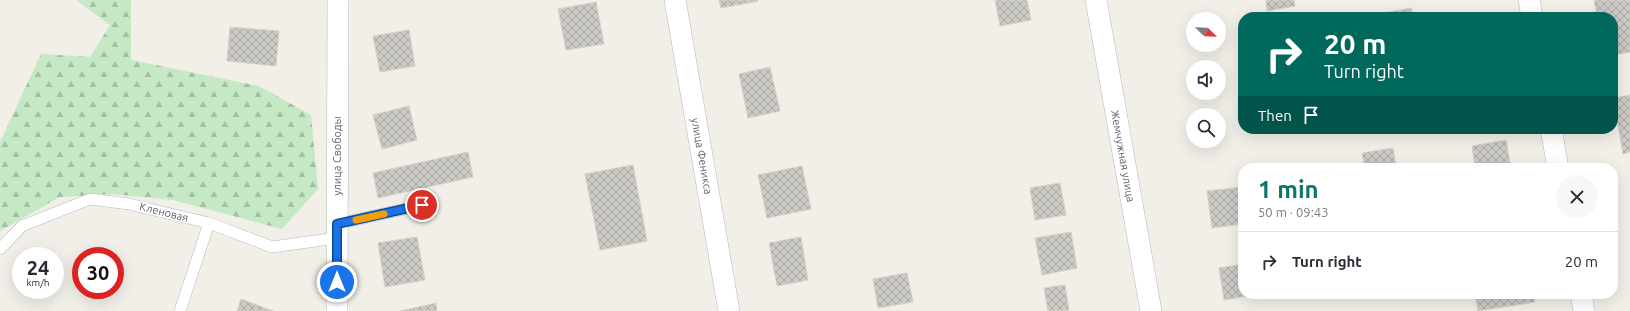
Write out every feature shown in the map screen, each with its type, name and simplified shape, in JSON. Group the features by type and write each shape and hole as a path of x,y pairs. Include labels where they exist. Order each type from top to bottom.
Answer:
{"street":[{"name":"улица Свободы","path":"337,311 338,0"},
{"name":"улица Феникса","path":"675,0 729,311"},
{"name":"Жемчужная улица","path":"1096,0 1151,311"},
{"path":"1529,0 1531,12"},
{"path":"1553,134 1557,163"},
{"path":"1582,299 1584,311"}],"lane":[{"name":"Кленовая","path":"0,249 22,226 90,199 129,204 209,224 272,248 337,231 422,205"},
{"path":"180,311 209,224"}],"green space":[{"path":"76,0 131,0 131,60 259,86 311,115 318,189 282,229 173,200 112,194 60,197 0,231 0,142 41,54 90,57 110,25"}],"building":[{"path":"719,0 757,0 758,1 721,8"},
{"path":"995,0 1027,0 1031,20 1000,26"},
{"path":"1266,0 1294,0 1295,6 1267,11"},
{"path":"1594,0 1630,0 1630,52 1618,54 1618,12 1596,12"},
{"path":"596,2 604,44 566,50 558,9"},
{"path":"1411,8 1412,12 1389,12"},
{"path":"230,27 279,31 276,66 227,61"},
{"path":"409,30 415,66 380,72 373,36"},
{"path":"770,67 780,111 748,118 739,74"},
{"path":"1630,95 1630,152 1623,154 1618,126 1618,97"},
{"path":"409,106 417,140 382,149 373,115"},
{"path":"1506,140 1510,163 1474,163 1472,146"},
{"path":"1393,148 1395,163 1364,163 1362,153"},
{"path":"468,152 473,177 378,198 373,173"},
{"path":"633,165 647,241 600,250 585,174"},
{"path":"802,166 811,209 767,218 758,175"},
{"path":"1060,183 1066,215 1035,220 1030,188"},
{"path":"1238,188 1238,225 1212,228 1207,191"},
{"path":"1071,232 1077,268 1042,275 1035,238"},
{"path":"417,237 425,280 385,287 378,243"},
{"path":"801,237 808,280 777,286 769,243"},
{"path":"1238,265 1238,298 1224,300 1219,268"},
{"path":"907,273 913,302 878,308 873,279"},
{"path":"1065,285 1069,310 1048,311 1044,288"},
{"path":"241,299 273,311 237,311"},
{"path":"1476,299 1534,299 1535,302 1478,311"},
{"path":"436,303 437,311 400,311"}],"slow traffic":[{"path":"356,220 384,214"}],"route":[{"path":"337,282 337,224 422,205"}]}
